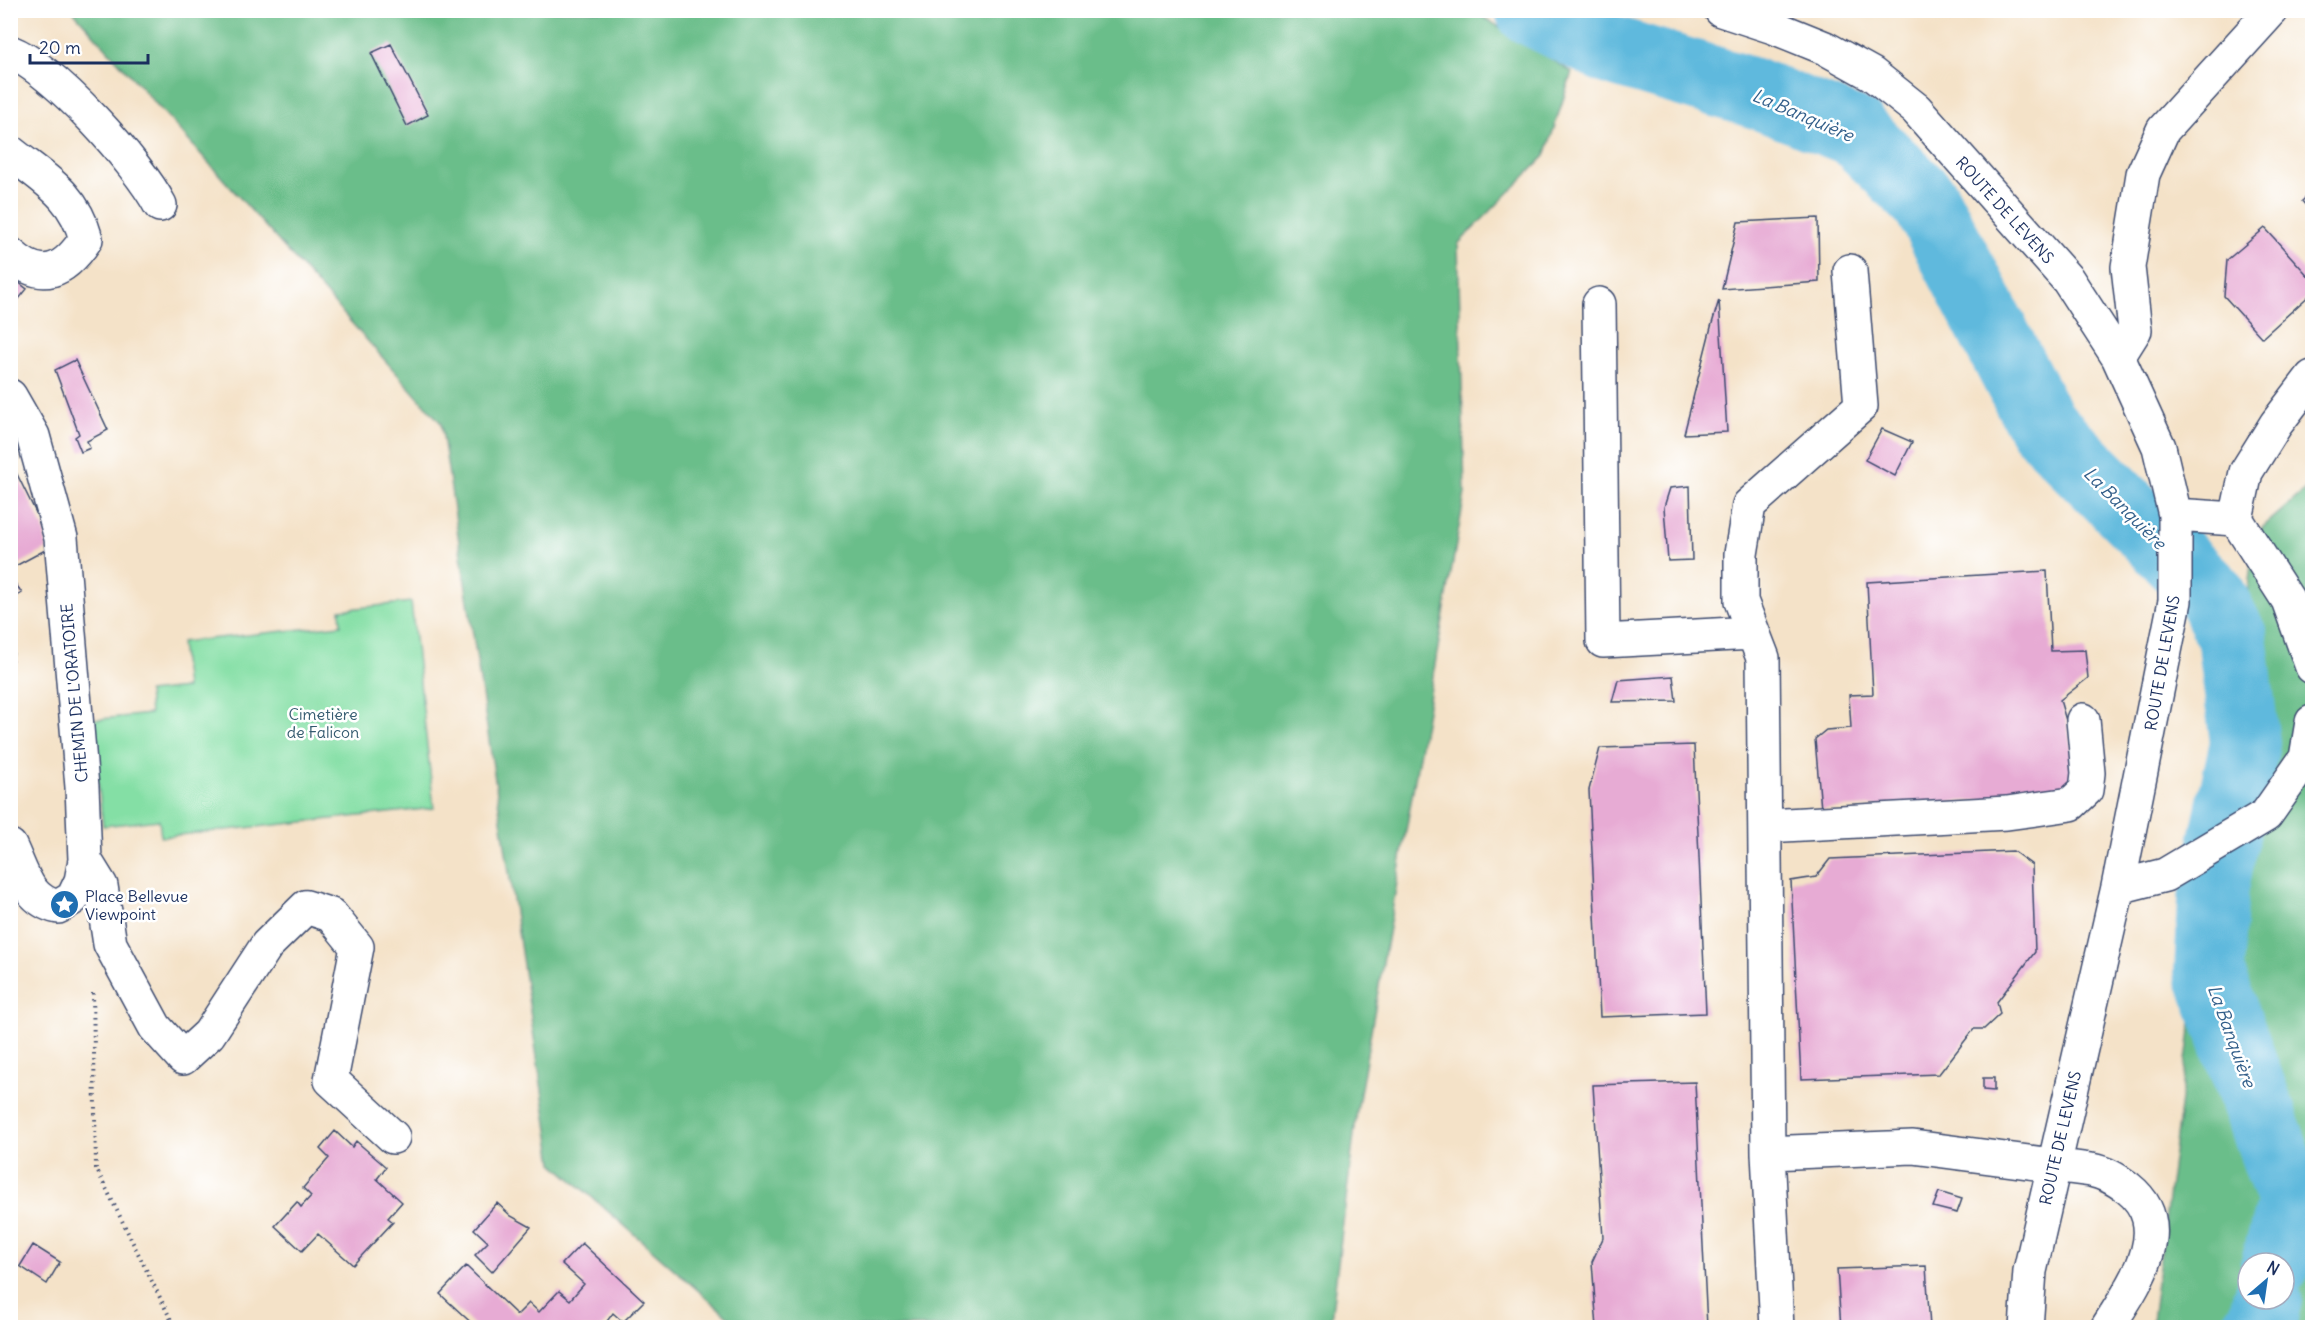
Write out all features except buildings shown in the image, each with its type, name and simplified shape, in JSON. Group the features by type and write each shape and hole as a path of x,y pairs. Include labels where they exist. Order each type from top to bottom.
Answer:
{"street":[{"name":"ROUTE DE LEVENS","path":"1721,10 1773,27 1825,48 1872,74 1916,109 2068,280 2118,357 2159,447 2175,515 2175,601 2118,887 2030,1270 2026,1328"},
{"path":"2118,357 2135,330 2128,267 2146,166 2163,130 2272,10"},
{"path":"10,52 63,88 143,175 160,205"},
{"path":"10,152 70,201 81,222 86,239 67,264 52,269 38,271 23,266 10,254"},
{"path":"1777,1328 1768,1153 1765,826 1758,646 1742,601 1741,554 1749,505 1861,406 1850,271"},
{"path":"1599,304 1602,641 1758,646"},
{"path":"2313,377 2276,424 2246,472 2238,510 2288,600 2313,667"},
{"name":"CHEMIN DE L'ORATOIRE","path":"10,396 33,436 62,538 82,787 85,860 81,881 73,898 58,907 42,903 30,890 10,846"},
{"path":"2175,515 2238,510"},
{"path":"1765,826 2007,813 2072,804 2086,790 2088,773 2083,720"},
{"path":"2118,887 2165,875 2266,815 2306,758 2313,722"},
{"path":"85,860 101,886 110,944 155,1027 183,1058 209,1034 267,945 306,907 332,915 357,947 331,1080 393,1137"},
{"path":"1768,1153 1912,1147 2102,1172 2116,1179 2134,1194 2147,1213 2151,1238 2138,1276 2107,1328"}],"path":[{"path":"10,623 13,649 10,670"},
{"path":"110,944 93,982 96,1168 175,1328"}],"green space":[{"path":"1472,10 1572,72 1545,156 1458,244 1465,493 1357,1111 1330,1327 740,1327 553,1163 441,423 73,11"},
{"path":"2312,484 2312,1327 2151,1328 2255,534"},
{"name":"Cimetière de Falicon","path":"411,602 434,808 161,837 159,820 103,826 91,720 150,714 148,692 186,688 181,642 341,625 340,610"}],"waterway":[{"name":"La Banquière","path":"1530,10 1610,50 1760,95 1855,132 1926,202 2042,425 2210,593 2232,636 2245,743 2214,886 2209,971 2292,1201 2279,1251"},
{"name":"La Banquière","path":"2256,1328 2261,1325 2264,1311"}],"place":[{"name":"Place Bellevue Viewpoint","path":"64,905"}]}
